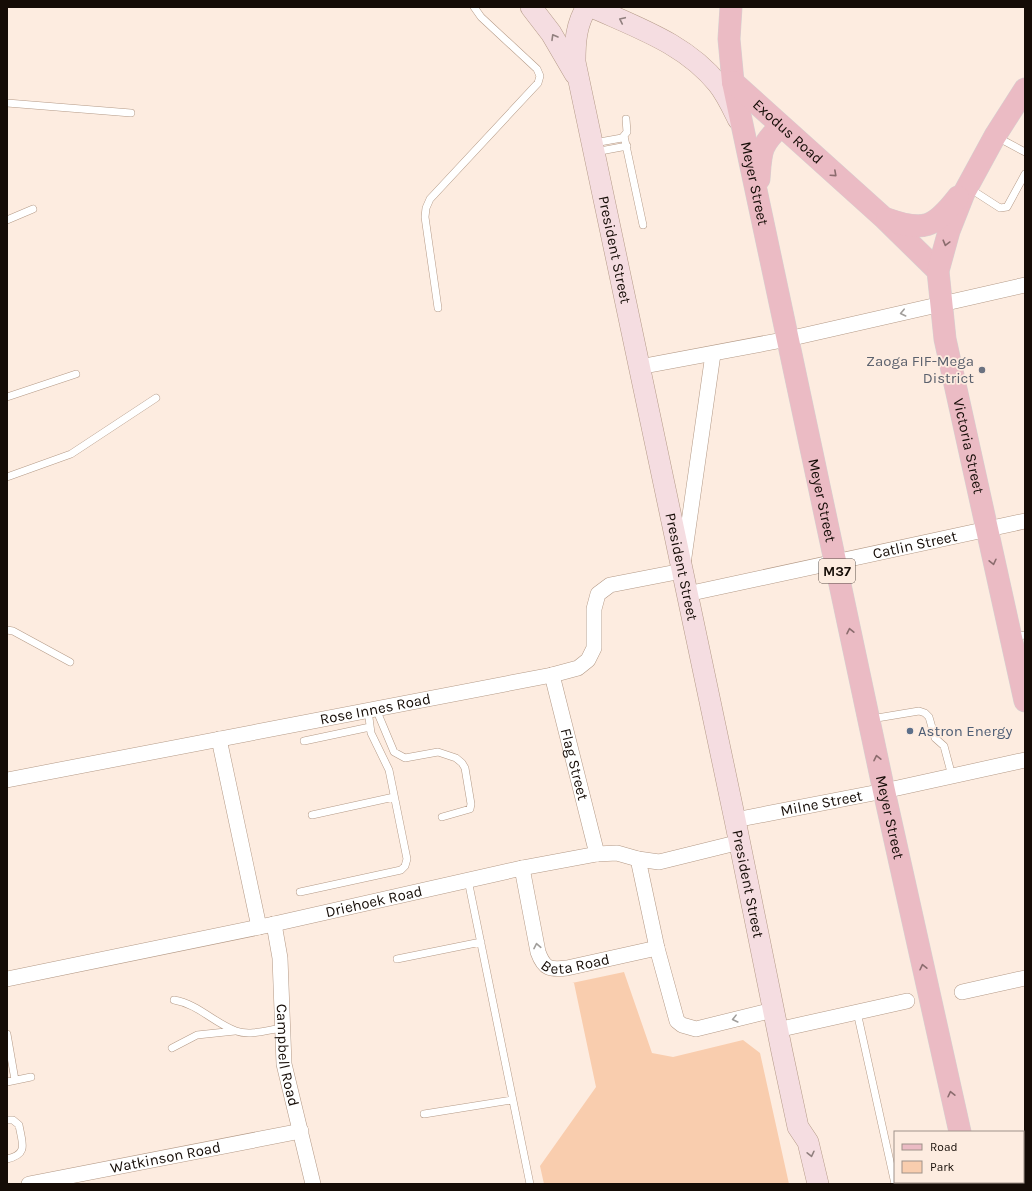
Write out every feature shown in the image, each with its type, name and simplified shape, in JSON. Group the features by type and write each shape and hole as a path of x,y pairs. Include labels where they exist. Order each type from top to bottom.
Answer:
{"main road":[{"name":"Meyer Street","path":"731,7 729,39 733,82 884,791 960,1131"},
{"name":"Exodus Road","path":"733,82 884,218 938,271"},
{"name":"Victoria Street","path":"1025,89 965,190 949,231 938,271 945,339 986,529 1018,636 1025,701"},
{"path":"758,204 759,161 762,150 767,138 781,126"},
{"path":"884,218 905,225 924,226 936,220 965,190"}],"street":[{"path":"531,7 551,33 580,84"},
{"name":"President Street","path":"587,7 579,25 575,42 575,62 740,842 777,1030 798,1127 795,1147 803,1184"},
{"path":"592,7 651,33 680,49 702,66 719,86 742,126"},
{"name":"Exodus Road","path":"627,7 666,26 680,35 733,82"},
{"path":"639,368 788,339 1025,285"},
{"path":"682,571 713,354"},
{"name":"Catlin Street","path":"687,594 1025,521"},
{"name":"Rose Innes Road","path":"7,780 552,675 578,668 588,660 594,648 594,609 598,594 610,585 682,571"},
{"name":"Flag Street","path":"552,675 597,854"},
{"name":"Campbell Road","path":"219,739 266,925 280,958 284,1064 313,1184"},
{"name":"Milne Street","path":"735,820 884,791 1025,760"},
{"name":"Driehoek Road","path":"7,979 266,925 522,868 597,854 617,853 638,860 659,862 740,842"},
{"path":"638,860 657,948 677,1021 682,1025 696,1029 773,1010"},
{"name":"Beta Road","path":"522,868 538,952 541,962 546,966 554,969 567,968 657,948"},
{"path":"962,992 1025,978"},
{"path":"777,1030 907,1001"},
{"name":"President Street","path":"798,1127 808,1142 818,1184"},
{"name":"Watkinson Road","path":"29,1184 301,1131"}],"lane":[{"path":"438,308 425,217 426,208 430,198 538,83 540,76 537,68 481,17 474,7"},
{"path":"7,102 131,113"},
{"path":"593,148 622,138 627,132 626,119"},
{"path":"624,136 643,226"},
{"path":"996,136 1025,152"},
{"path":"593,148 626,146"},
{"path":"965,190 1000,208 1004,208 1007,206 1025,174"},
{"path":"7,220 32,209"},
{"path":"7,397 76,374"},
{"path":"7,477 71,454 156,398"},
{"path":"7,630 13,631 70,662"},
{"path":"300,892 401,870 405,866 407,859 387,763 371,733 370,727 372,709"},
{"path":"372,709 394,752 399,756 405,758 438,752 456,758 462,762 465,768 471,804 470,809 442,817"},
{"path":"869,720 919,711 925,713 929,717 935,738 944,746 952,776"},
{"path":"304,741 370,727"},
{"path":"312,815 394,797"},
{"path":"468,880 530,1184"},
{"path":"397,958 481,942"},
{"path":"174,1000 191,1005 236,1031"},
{"path":"857,1012 894,1179"},
{"path":"172,1048 197,1035 236,1031 247,1033 282,1028"},
{"path":"7,1034 15,1080"},
{"path":"7,1082 31,1077"},
{"path":"424,1114 512,1100"},
{"path":"7,1120 13,1120 19,1125 23,1149 22,1153 17,1157 7,1159"}],"green space":[{"path":"624,972 652,1053 673,1057 743,1040 760,1053 789,1184 544,1184 540,1166 596,1087 574,983 572,983"}],"place":[{"name":"Zaoga FIF-Mega District","path":"982,370"},
{"name":"Astron Energy","path":"910,731"}]}
